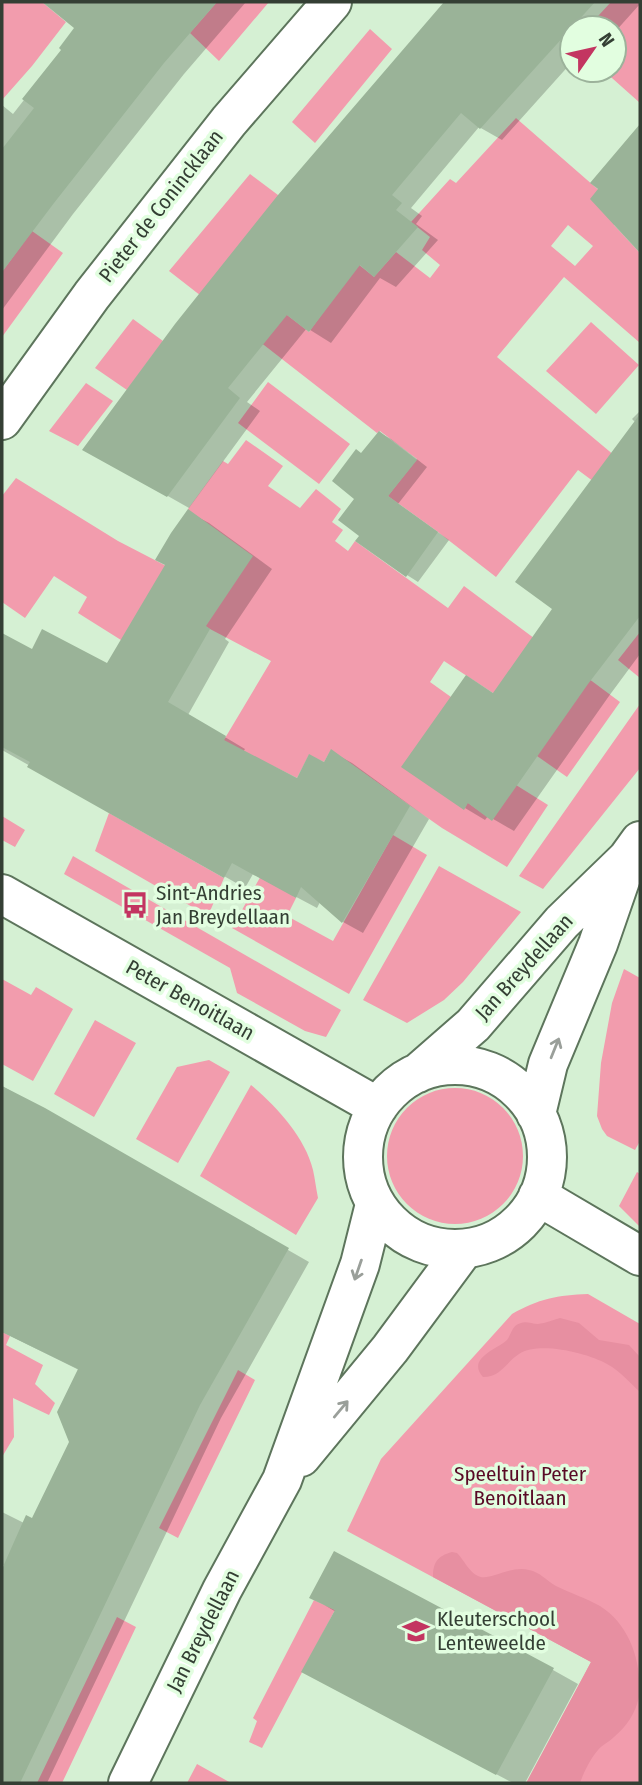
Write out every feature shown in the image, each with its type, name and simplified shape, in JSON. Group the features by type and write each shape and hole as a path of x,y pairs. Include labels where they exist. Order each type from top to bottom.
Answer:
{"street":[{"name":"Pieter de Conincklaan","path":"2,420 92,295 220,131 332,2"},
{"name":"Jan Breydellaan","path":"418,1073 473,1025 562,922 634,850"},
{"name":"Jan Breydellaan","path":"536,1114 548,1064 634,850"},
{"name":"Peter Benoitlaan","path":"2,894 378,1107"},
{"path":"467,1066 500,1077 527,1101 543,1128 546,1144 545,1178 538,1196 516,1226 489,1243 464,1249 440,1249 416,1241 385,1218 368,1188 363,1168 366,1134 378,1107 392,1090 418,1073 433,1068 467,1066"},
{"path":"538,1196 640,1256"},
{"name":"Jan Breydellaan","path":"128,1783 222,1590 282,1480 360,1264 375,1204"},
{"name":"Jan Breydellaan","path":"282,1480 390,1349 464,1249"}],"green space":[{"path":"2,2 42,2 66,22 2,100"},
{"path":"217,2 269,2 219,61 190,33"},
{"path":"611,2 640,2 640,103 619,84 628,84 628,14 600,14"},
{"path":"370,29 392,49 315,143 292,122"},
{"path":"516,118 625,213 614,225 640,253 640,343 564,277 497,357 640,477 640,516 578,470 496,577 388,496 417,459 380,431 377,433 169,271 250,174 278,195 287,315 309,332 358,264 374,277 396,252 430,278 440,265 422,250 430,237 411,222 450,179 456,183","holes":["568,225 593,246 575,266 551,246"]},
{"path":"32,231 63,253 2,337 2,272"},
{"path":"133,319 163,341 127,390 95,368"},
{"path":"591,322 639,365 596,414 546,371"},
{"path":"268,382 350,444 319,484 238,423"},
{"path":"86,383 113,401 78,446 49,431"},
{"path":"246,440 283,466 268,486 300,508 316,489 341,509 332,522 343,530 335,541 348,551 355,541 448,608 464,586 620,702 567,777 537,756 493,693 444,661 430,682 451,697 468,803 492,820 516,785 548,805 507,867 442,828 331,750 324,762 309,755 297,778 273,766 203,775 271,661 187,615 121,640 78,613 87,597 54,576 25,618 2,602 2,496 16,478 118,541 203,585 188,509 223,461 228,464"},
{"path":"640,632 640,678 618,660"},
{"path":"640,704 640,768 543,889 519,876"},
{"path":"309,789 293,896 296,898 287,916 333,941 393,835 427,855 349,994 232,928"},
{"path":"109,813 224,878 208,916 95,851"},
{"path":"2,816 25,830 15,847 2,840"},
{"path":"73,856 341,1010 326,1037 305,1031 237,993 230,968 64,874"},
{"path":"439,866 521,912 463,982 444,1000 407,1023 363,1000"},
{"path":"624,969 640,978 640,1141 635,1150 607,1136 597,1116 601,1063 612,1003"},
{"path":"2,979 31,995 36,987 73,1009 33,1081 2,1064"},
{"path":"95,1020 136,1043 94,1117 54,1094"},
{"path":"209,1060 230,1072 178,1163 136,1139 177,1067"},
{"path":"251,1085 288,1123 303,1146 313,1170 318,1198 296,1235 200,1176"},
{"path":"455,1088 481,1093 503,1108 518,1130 523,1156 518,1182 503,1204 481,1219 455,1224 429,1219 407,1204 392,1182 387,1156 392,1130 407,1108 429,1093"},
{"path":"637,1172 640,1174 640,1227 619,1206"},
{"name":"Speeltuin Peter Benoitlaan","path":"588,1294 640,1324 640,1783 527,1783 591,1662 347,1531 381,1459 512,1314 548,1299"},
{"path":"2,1325 7,1327 4,1333 10,1336 6,1345 43,1365 35,1384 55,1403 49,1415 13,1398 14,1437 2,1457"},
{"path":"238,1370 255,1380 178,1538 159,1528"},
{"path":"314,1600 335,1610 262,1748 249,1742 257,1721 253,1718"},
{"path":"117,1617 136,1627 62,1783 37,1783"},
{"path":"197,1764 231,1783 187,1783"}],"shaded area":[{"path":"560,1318 579,1323 599,1340 629,1345 640,1357 640,1392 607,1364 563,1350 528,1350 519,1354 494,1375 483,1377 478,1364 481,1359 507,1340 516,1326 523,1322 541,1324"},
{"path":"452,1552 457,1553 478,1576 488,1577 522,1569 537,1573 556,1586 600,1606 619,1623 626,1634 636,1658 639,1697 633,1714 623,1728 595,1754 580,1783 526,1783 591,1662 433,1577 437,1561"}],"building":[{"path":"42,2 217,2 164,63 2,272 2,149 34,108 22,99 61,50 59,48 74,28"},
{"path":"444,2 595,2 584,14 558,14 558,43 480,129 461,113 392,195 402,203 396,210 418,227 374,277 360,265 309,332 287,315 228,388 240,398 167,497 82,450 175,324 278,195"},
{"path":"640,124 640,253 590,199 598,189 590,183"},
{"path":"640,414 640,616 588,684 492,821 468,803 464,810 401,767 466,675 493,693 552,609 515,582"},
{"path":"379,431 417,460 388,496 438,532 406,577 355,541 359,536 338,520 354,499 332,481 356,449 361,453"},
{"path":"188,509 253,556 206,626 210,629 168,702 226,736 224,740 297,778 309,754 324,762 331,749 410,806 342,923 301,887 296,898 232,863 224,878 27,767 30,762 2,747 2,633 32,649 42,629 107,663 165,565 155,560"},
{"path":"2,1086 289,1248 200,1405 20,1783 2,1783 2,1569 26,1515 32,1518 69,1442 57,1412 78,1369 2,1332"},
{"path":"334,1551 554,1668 496,1775 301,1672 335,1610 309,1598"}],"place":[{"name":"Sint-Andries Jan Breydellaan","path":"135,905"},
{"name":"Kleuterschool Lenteweelde","path":"416,1631"}]}
